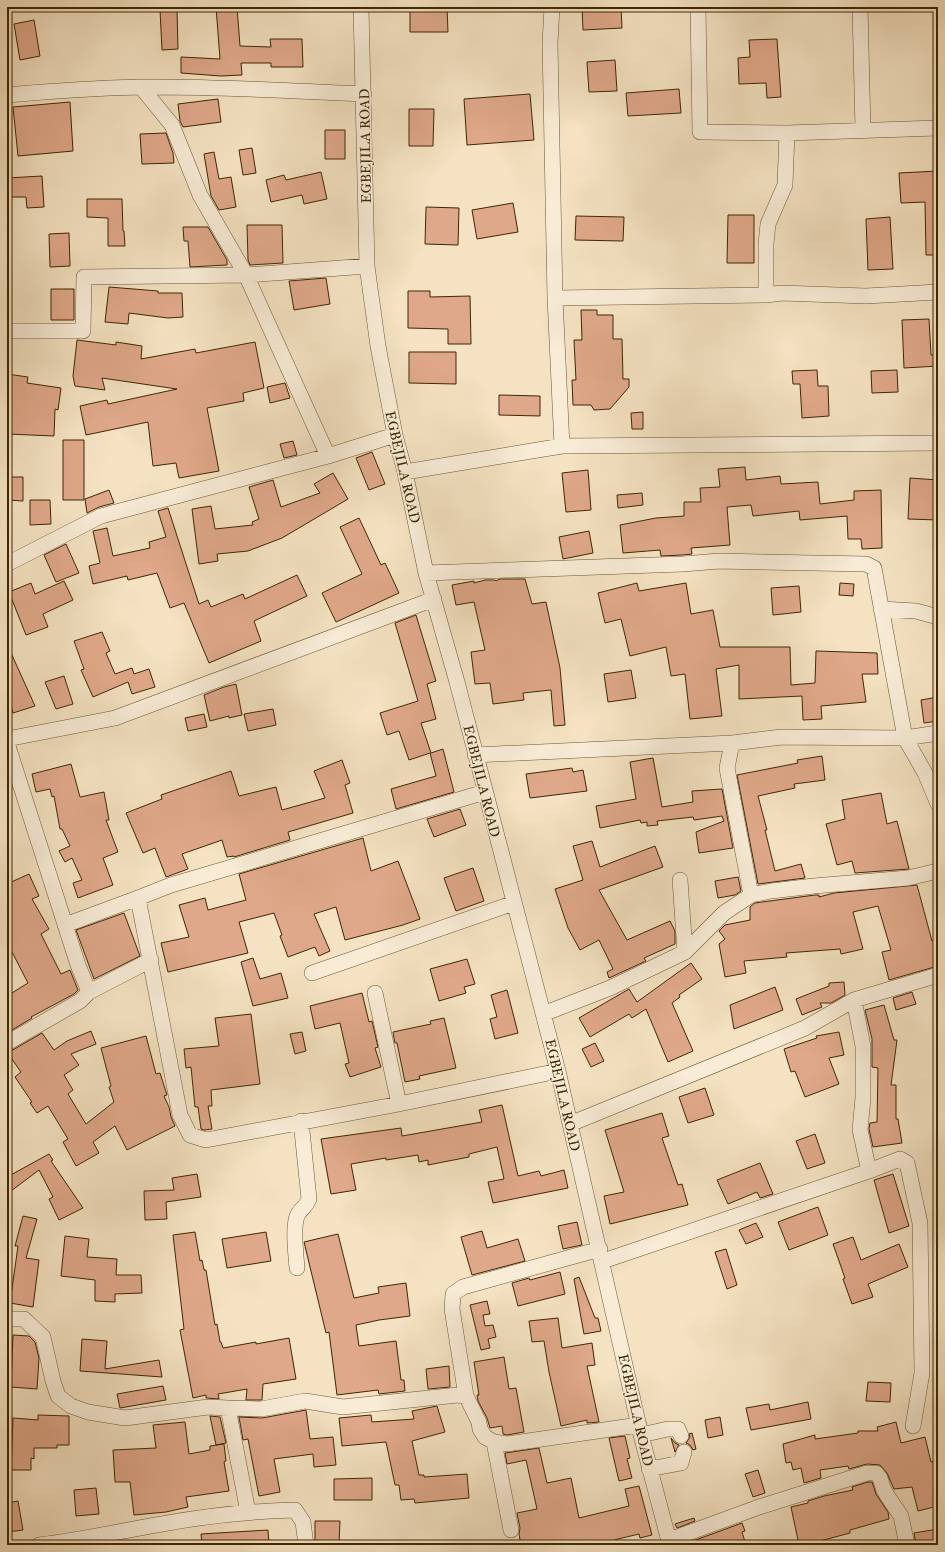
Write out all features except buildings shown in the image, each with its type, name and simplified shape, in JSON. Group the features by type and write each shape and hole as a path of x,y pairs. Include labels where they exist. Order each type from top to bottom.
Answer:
{"street":[{"name":"EGBEJILA ROAD","path":"361,7 367,266 378,346 395,435 405,472 426,573 457,682 558,1071 649,1469 670,1543"},
{"path":"552,7 550,43 555,298 562,446"},
{"path":"698,7 700,132 786,133 938,128"},
{"path":"860,7 863,130"},
{"path":"7,95 59,90 141,87 214,88 364,94"},
{"path":"141,87 172,125 200,196 246,275 328,456"},
{"path":"766,295 766,244 768,224 785,185 786,133"},
{"path":"7,331 83,331 84,277 246,275 367,266"},
{"path":"555,298 766,295 781,293 866,296 938,292"},
{"path":"7,564 101,516 328,456 395,435"},
{"path":"405,472 562,446 938,443"},
{"path":"426,573 683,564 719,561 866,564 874,568 905,738 925,773 938,804"},
{"path":"7,739 115,718 434,599"},
{"path":"881,609 916,610 938,617"},
{"path":"475,755 732,743 782,737 905,738 938,733"},
{"path":"7,743 78,965 89,992"},
{"path":"732,743 727,768 751,895"},
{"path":"65,925 171,885 485,792"},
{"path":"543,1014 610,988 684,952 724,913 751,895 807,887 908,878 938,871"},
{"path":"680,880 684,952"},
{"path":"138,898 180,1114 190,1135 206,1140 301,1121 399,1104 558,1071"},
{"path":"312,973 514,904"},
{"path":"7,1043 80,1001 89,992 150,960"},
{"path":"570,1124 805,1028 854,1000 938,975"},
{"path":"375,993 399,1104"},
{"path":"854,1000 863,1046 863,1098 860,1130 869,1171"},
{"path":"297,1268 295,1235 298,1214 307,1206 309,1199 301,1121"},
{"path":"681,1436 678,1429 640,1430 507,1444 494,1442 485,1437 466,1396 452,1309 453,1294 463,1287 601,1255 869,1171 900,1159 907,1163 920,1223 922,1373 913,1426"},
{"path":"7,1319 24,1319 43,1337 58,1396 71,1406 88,1412 125,1418 208,1407 261,1408 304,1401 343,1407 458,1395 466,1396"},
{"path":"228,1408 248,1512"},
{"path":"494,1442 511,1530"},
{"path":"649,1469 682,1463 684,1452"},
{"path":"670,1543 766,1504 867,1473 876,1473 880,1478 888,1497 901,1516 907,1545"},
{"path":"40,1545 80,1540 163,1524 248,1512 295,1510 303,1522 306,1545"}]}
